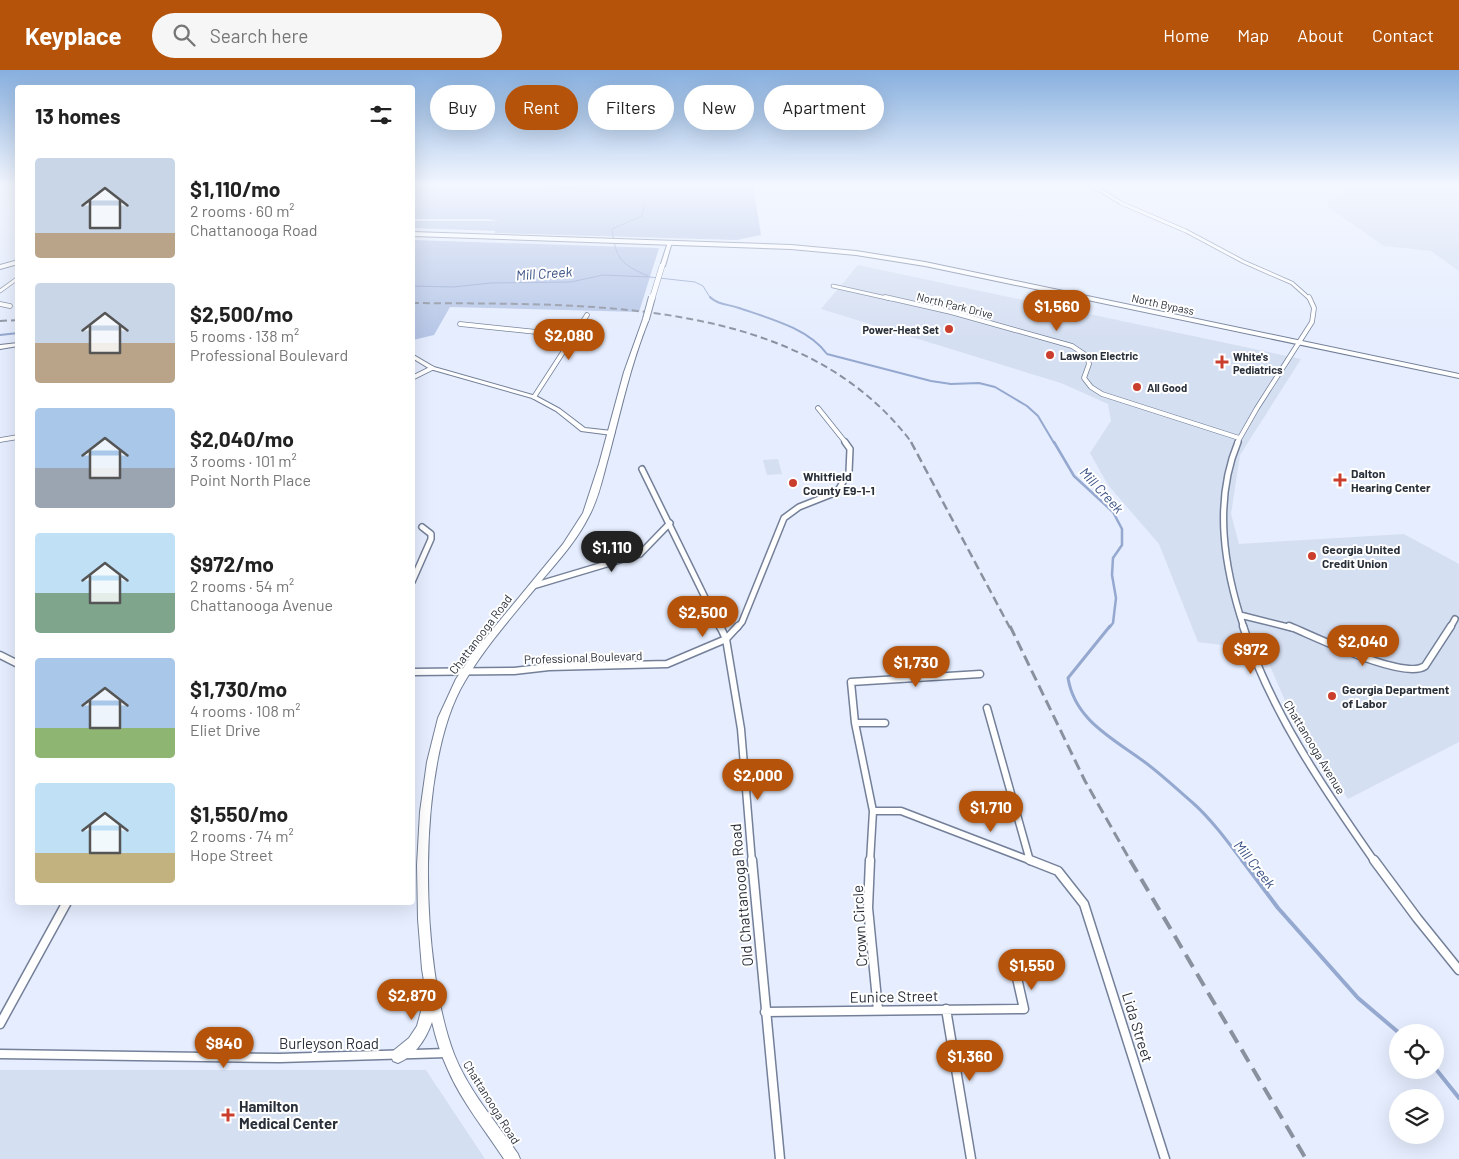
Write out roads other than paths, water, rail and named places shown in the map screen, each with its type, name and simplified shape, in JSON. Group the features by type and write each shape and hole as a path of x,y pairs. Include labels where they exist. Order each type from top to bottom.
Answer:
{"highway":[{"name":"North Bypass","path":"435,235 792,247 889,257 1459,376"},
{"path":"0,267 15,263"}],"main road":[{"name":"Chattanooga Road","path":"513,1159 476,1106 447,1053 432,992 427,964 423,916 424,850 429,784 438,736 457,685 494,632 568,544 587,512 670,242"},
{"path":"398,1056 416,1042 426,1026 432,992"}],"street":[{"name":"Chattanooga Avenue","path":"1193,235 1301,290 1308,296 1315,308 1312,322 1297,343 1239,438 1228,473 1223,518 1227,559 1240,615 1264,679 1282,716 1312,766 1372,857 1407,906 1459,970"},
{"path":"0,291 15,280"},
{"name":"North Park Drive","path":"833,286 936,309 1072,346 1087,356 1089,364 1084,378 1090,387 1102,394 1239,438"},
{"path":"0,304 10,306"},
{"path":"534,397 587,315"},
{"path":"460,324 575,336"},
{"path":"0,347 15,344"},
{"path":"415,357 432,368 534,397 558,410 582,430 612,433"},
{"path":"415,376 432,368"},
{"name":"Professional Boulevard","path":"415,672 514,671 549,667 667,664 726,639 742,622 784,518 799,507 837,492 849,472 850,449 818,408"},
{"path":"0,440 15,438"},
{"name":"Old Chattanooga Road","path":"642,469 726,639 742,729 764,1012 780,1159"},
{"path":"534,586 640,554 670,523"},
{"path":"415,576 432,539 431,534 422,527"},
{"path":"1240,615 1289,626 1386,665 1413,671 1423,669 1454,619"},
{"path":"0,656 15,663"},
{"name":"Crown Circle","path":"878,1010 868,908 873,811 854,723 851,682 980,674"},
{"path":"987,708 1030,861"},
{"path":"854,723 885,723"},
{"path":"873,811 901,811 1030,861"},
{"name":"Lida Street","path":"1030,861 1058,872 1084,904 1165,1159"},
{"path":"0,1024 65,905"},
{"name":"Eunice Street","path":"764,1012 1024,1009 1017,978"},
{"path":"946,1009 971,1159"},
{"name":"Burleyson Road","path":"0,1054 138,1057 398,1056 447,1053"}],"waterway":[{"path":"613,235 621,260 648,276"},
{"name":"Mill Creek","path":"415,286 453,287 491,283 571,282 603,275 650,277 695,282 703,286 711,299"},
{"name":"Mill Creek","path":"710,297 720,303 787,325 809,337 827,354 931,381 951,384 979,383 995,387 1027,406 1038,416 1054,443"},
{"name":"Mill Creek","path":"0,335 15,333"},
{"name":"Mill Creek","path":"1054,442 1074,476 1113,512 1122,529 1122,545 1113,558 1112,575 1116,598 1113,623 1109,628"},
{"name":"Mill Creek","path":"1110,626 1068,678 1072,693 1079,706 1098,728 1152,768 1200,809 1243,862"},
{"name":"Mill Creek","path":"1242,860 1278,908 1358,998 1389,1024"},
{"name":"Mill Creek","path":"1444,1079 1459,1098"}],"railway":[{"path":"415,303 545,305 614,309 683,318 749,333 810,358 865,394 912,443"},
{"path":"0,321 15,320"},
{"path":"911,442 1010,628"},
{"path":"1010,626 1085,781 1131,862"},
{"path":"1130,860 1306,1159"}],"place":[{"name":"Power-Heat Set","path":"949,329"},
{"name":"Lawson Electric","path":"1050,355"},
{"name":"White's Pediatrics","path":"1222,362"},
{"name":"All Good","path":"1137,387"},
{"name":"Dalton Hearing Center","path":"1340,480"},
{"name":"Whitfield County E9-1-1","path":"793,483"},
{"name":"Georgia United Credit Union","path":"1312,556"},
{"name":"Georgia Department of Labor","path":"1332,696"},
{"name":"Hamilton Medical Center","path":"228,1115"}]}
